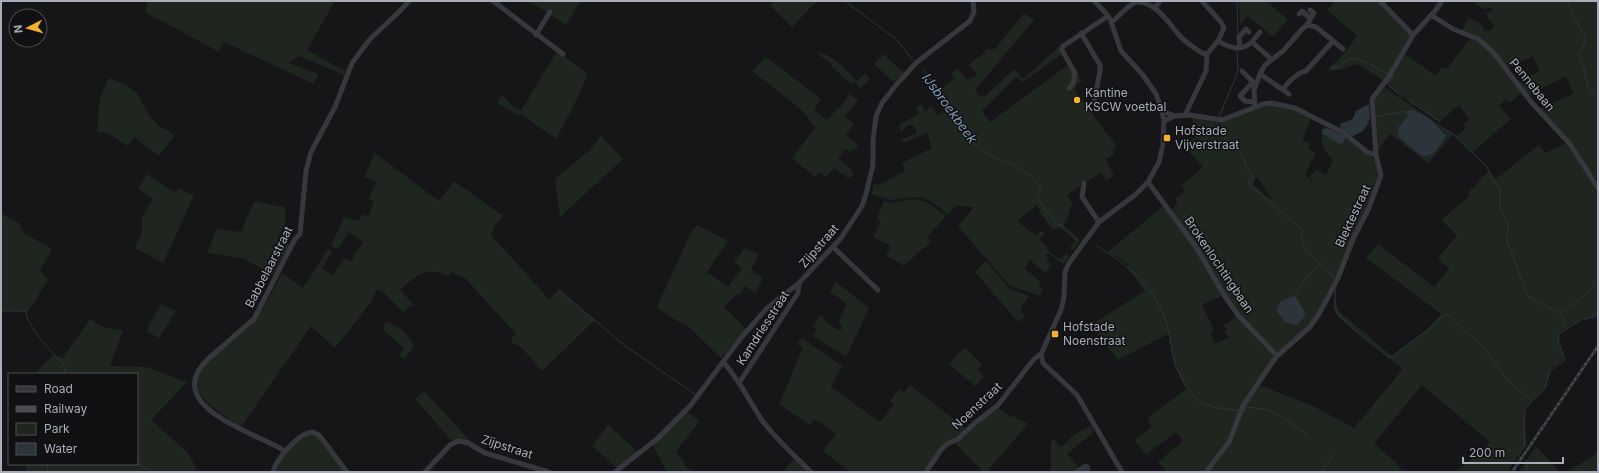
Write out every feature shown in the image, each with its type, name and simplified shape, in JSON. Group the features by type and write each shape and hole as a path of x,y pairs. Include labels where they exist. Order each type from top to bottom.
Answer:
{"street":[{"name":"Babbelaarstraat","path":"285,451 224,421 202,400 196,392 195,379 201,366 224,344 250,324 256,315 295,239 300,234 306,171 311,152 335,107 352,63 370,39 409,1"},
{"path":"492,1 563,54"},
{"name":"Zijpstraat","path":"618,471 657,439 690,406 723,362 767,308 799,283 841,238 853,221 866,194 873,165 873,141 876,116 882,104 896,84 917,62 970,21 974,12 973,1"},
{"path":"1094,1 1112,22 1121,51 1151,86 1162,111 1164,121 1163,144 1160,162 1148,182 1135,195 1099,222 1069,263 1065,272 1064,297 1061,310 1041,354 1043,363 1077,395 1122,472"},
{"path":"1112,22 1135,2 1142,1 1156,6 1181,37 1202,53 1207,54"},
{"path":"1156,6 1160,1"},
{"path":"1185,115 1206,71 1207,54 1218,41 1223,31 1223,25 1203,1"},
{"path":"1380,1 1413,35"},
{"name":"Blektestraat","path":"1206,472 1229,442 1243,406 1258,382 1277,356 1314,322 1338,278 1350,246 1369,208 1380,181 1381,171 1376,155 1372,99 1390,75 1413,35 1432,15 1442,1"},
{"path":"1254,104 1256,84 1260,74 1271,59 1284,50 1306,26 1314,13 1304,11 1310,18"},
{"path":"536,35 550,12"},
{"name":"Pennebaan","path":"1432,15 1453,29 1478,40 1493,52 1532,103 1570,144 1598,188"},
{"path":"1069,88 1073,84 1075,72 1062,50 1062,47 1108,16"},
{"path":"1306,26 1312,25 1316,27 1343,49"},
{"path":"1239,48 1239,37 1246,29 1249,32"},
{"path":"1218,41 1229,47 1245,47 1252,42 1260,32"},
{"path":"1081,33 1100,65 1094,103"},
{"path":"1284,89 1285,85 1291,80 1303,71 1306,71 1333,41"},
{"path":"1252,42 1271,59"},
{"path":"1242,71 1256,84"},
{"path":"1260,74 1280,89 1284,89 1289,94"},
{"path":"1256,84 1250,85 1240,96 1245,101 1254,104 1271,103 1298,109 1344,133 1367,152 1376,155"},
{"path":"1164,121 1175,116 1185,115 1204,116 1222,120 1254,104"},
{"path":"1162,111 1175,116"},
{"name":"Brokenlochtingbaan","path":"1148,182 1196,248 1224,295 1238,315 1277,356"},
{"path":"1084,183 1082,197 1099,222"},
{"path":"833,247 878,290"},
{"name":"Kamdriesstraat","path":"739,382 798,293 799,283"},
{"name":"Noenstraat","path":"926,472 940,451 947,444 958,439 998,405 1034,359 1041,354"},
{"path":"723,362 732,371 765,424 811,472"},
{"path":"274,472 278,460 285,451 307,433 315,432 319,435 347,472"},
{"name":"Zijpstraat","path":"425,472 450,445 458,441 468,443 485,453 549,472"}],"green space":[{"path":"148,1 335,1 307,50 345,71 344,75 299,56 289,63 318,74 314,84 224,42 219,52 145,12"},
{"path":"529,1 580,1 566,25"},
{"path":"775,1 817,1 792,27 770,6"},
{"path":"1239,1 1266,1 1288,19 1273,37 1248,16 1240,25"},
{"path":"1335,1 1378,1 1411,36 1384,81 1358,64 1341,70 1328,71 1330,67 1343,55 1357,36 1327,10"},
{"path":"1472,1 1598,1 1598,177 1594,179 1540,108 1573,94 1566,76 1529,95 1519,83 1539,71 1533,56 1507,69 1493,50 1462,31 1468,18 1478,22 1485,31 1490,31 1495,26 1489,20 1486,13 1491,12 1492,8 1483,9"},
{"path":"1024,13 1034,20 975,90 979,96 984,97 1014,69 1023,79 1061,45 1059,49 1062,54 1023,82 1016,77 982,111 990,122 1071,63 1082,81 1075,86 1076,87 1074,89 1116,146 1112,149 1115,154 1106,159 1114,176 1106,181 1100,173 1067,195 1073,204 1063,227 1080,241 1073,250 1070,248 1075,240 1060,228 1052,229 1037,205 1017,221 1036,236 1041,231 1045,233 1039,239 1047,247 1047,250 1056,257 1061,259 1067,253 1069,256 1064,264 1047,253 1045,255 1048,258 1046,260 1052,266 1045,273 1030,260 1025,268 1040,282 1038,284 1043,290 1040,296 1010,286 958,226 974,207 956,206 947,215 941,208 925,198 913,197 892,200 871,194 874,184 879,185 905,171 902,163 932,148 927,133 903,143 901,140 916,133 916,129 913,125 908,125 901,132 899,126 900,124 919,114 915,109 921,104 926,111 931,106 938,115 949,107 940,90 955,78 951,74 957,68 967,80 976,76 977,73 969,66 971,63 986,49 995,49"},
{"path":"1471,38 1489,50 1522,92 1510,103 1506,99 1499,106 1511,119 1473,152 1456,137 1466,128 1463,125 1469,119 1459,105 1439,122 1388,86 1405,54 1436,76 1442,67 1447,69"},
{"path":"557,51 588,74 556,139 521,114 519,116 497,103 502,94 511,105 521,111"},
{"path":"820,52 834,59 857,81 865,74 870,78 861,89 854,82 852,85 831,66 832,64 819,55"},
{"path":"883,54 904,73 894,82 874,64"},
{"path":"766,57 821,99 814,110 827,120 839,107 840,108 849,94 858,100 845,117 854,124 846,135 858,145 855,150 852,149 850,152 845,149 838,158 853,171 852,173 854,174 849,179 834,168 826,177 819,172 815,177 792,158 816,127 811,123 803,111 752,71"},
{"path":"109,78 126,85 137,93 151,118 158,125 175,135 159,156 134,137 128,146 108,133 97,132 100,97"},
{"path":"1384,87 1453,134 1428,163 1390,134 1381,146 1379,152 1374,100"},
{"path":"1265,105 1290,109 1311,119 1302,140 1310,144 1308,149 1316,153 1305,174 1318,189 1310,178 1311,173 1313,174 1316,169 1326,175 1333,160 1325,151 1322,143 1322,131 1326,128 1345,142 1348,138 1371,156 1379,167 1379,180 1336,276 1312,322 1278,354 1240,316 1171,210 1178,203 1175,199 1185,191 1181,186 1203,167 1190,153 1192,140 1197,135 1191,116 1219,123","holes":["1257,177 1273,200 1264,195 1259,188 1253,186"]},
{"path":"602,133 602,137 623,159 560,217 555,179 592,148"},
{"path":"1567,143 1598,191 1598,316 1582,319 1560,331 1558,338 1564,358 1551,368 1546,386 1538,396 1531,401 1525,410 1526,444 1507,472 1456,472 1490,442 1422,385 1374,443 1396,463 1403,472 1209,472 1230,444 1246,405 1259,385 1313,406 1354,428 1403,369 1338,317 1334,308 1335,289 1337,290 1336,301 1339,311 1392,356 1431,326 1441,314 1366,258 1378,244 1434,287 1449,269 1438,258 1457,235 1441,220 1469,196 1468,193 1489,170 1494,180 1539,145 1545,153"},
{"path":"375,153 439,201 454,181 503,216 495,225 491,235 549,299 559,290 595,320 542,371 521,347 512,343 511,338 516,334 465,278 451,272 449,276 433,272 422,273 400,290 413,304 403,312 382,291 376,290 371,302 335,348 311,326 241,427 203,398 198,389 197,380 202,369 212,357 245,331 255,321 282,273 303,288 328,249 332,252 322,268 333,275 344,258 351,261 363,242 349,232 338,249 331,246 344,217 359,221 362,214 368,216 374,201 368,199 376,182 364,177"},
{"path":"147,174 175,193 179,188 194,196 163,263 135,248 142,233 142,217 153,199 138,188"},
{"path":"914,199 926,202 946,216 928,236 930,243 903,266 886,256 891,246 873,237 881,222 877,219 884,201 892,203"},
{"path":"254,201 280,207 285,206 285,226 277,238 290,245 274,275 242,258 207,253 217,229 241,232"},
{"path":"1164,205 1196,248 1223,295 1202,305 1214,330 1210,332 1215,344 1229,337 1224,332 1227,329 1223,326 1238,316 1275,356 1256,383 1229,439 1204,472 1167,472 1158,462 1183,441 1176,432 1146,455 1134,440 1152,427 1147,418 1186,389 1179,375 1175,362 1170,333 1118,360 1091,325 1145,291 1127,268 1129,265 1108,252"},
{"path":"1,213 19,223 24,233 52,249 40,270 48,280 28,312 1,311"},
{"path":"697,225 728,241 707,272 728,287 742,269 734,262 745,248 759,254 751,269 763,278 755,294 745,286 740,295 737,294 724,307 746,329 721,358 688,326 672,318 657,307 691,232"},
{"path":"986,261 1009,288 1029,296 1020,309 1025,316 1018,322 975,272"},
{"path":"836,282 869,308 846,357 813,336 817,330 813,326 821,315 826,320 825,322 840,331 843,326 838,322 847,304 830,292"},
{"path":"161,304 176,311 159,338 146,331"},
{"path":"90,319 103,327 123,331 110,366 146,367 187,382 151,420 187,452 196,467 194,472 27,472 25,465 138,465 138,373 35,373 53,355 63,358"},
{"path":"386,321 399,328 412,341 414,346 404,360 399,355 404,349 384,330 383,327"},
{"path":"802,338 842,366 831,387 880,422 894,405 890,401 899,389 904,393 910,385 966,429 962,434 948,441 926,472 850,472 823,451 836,434 814,419 810,425 779,404 803,348 797,344"},
{"path":"965,347 982,365 977,370 984,377 975,386 949,364"},
{"path":"424,391 472,443 460,439 452,441 415,399"},
{"path":"997,407 1011,417 1013,416 1028,424 986,472 984,472 954,442"},
{"path":"687,412 700,421 676,451 687,468 693,472 667,472 653,445"},
{"path":"608,425 638,452 617,468 592,446"},
{"path":"1091,425 1094,432 1067,454 1078,466 1071,472 1051,472 1051,442 1053,439 1061,447 1073,436"},
{"path":"316,434 345,472 276,472 282,456 305,435"},
{"path":"1536,446 1560,472 1519,472"},
{"path":"1598,453 1598,468 1593,472 1566,472"},
{"path":"794,458 809,472 783,472"}],"water":[{"path":"1369,105 1370,118 1363,131 1353,136 1341,129 1340,124 1352,119 1355,112"},
{"path":"1409,110 1425,116 1446,136 1439,147 1429,155 1420,155 1399,137 1398,128 1408,116 1407,112"},
{"path":"1327,128 1346,137 1344,142 1341,144 1338,143 1322,133 1322,129"},
{"path":"1293,296 1296,297 1306,315 1297,325 1285,322 1276,310 1280,302"},
{"path":"1086,463 1090,466 1090,472 1071,472"}],"waterway":[{"name":"IJsbroekbeek","path":"845,1 896,39 913,60"},
{"path":"1237,1 1238,35"},
{"path":"1479,1 1487,1"},
{"path":"1568,1 1572,14 1585,36 1585,43 1579,55 1588,87 1598,95"},
{"path":"1219,117 1238,72 1237,50"},
{"path":"1331,67 1338,67 1350,58 1365,62 1388,74"},
{"name":"IJsbroekbeek","path":"922,69 949,106 968,138 983,151 1019,168 1035,180 1041,189 1037,198 1057,224 1063,226 1079,240"},
{"path":"1393,76 1387,84 1402,97"},
{"path":"1408,100 1439,121"},
{"path":"1375,117 1400,112 1409,112"},
{"path":"1217,122 1222,133 1240,151 1247,168 1253,177 1253,179 1249,181 1250,185 1302,230 1305,251 1318,261 1334,277"},
{"path":"1445,129 1453,134 1486,166 1500,190 1500,208 1508,225 1507,237"},
{"path":"1507,240 1528,297 1560,313 1567,328"},
{"name":"IJsbroekbeek","path":"1097,246 1120,261 1140,279 1156,300 1167,325 1176,367 1186,386"},
{"path":"1299,289 1308,275 1320,264"},
{"path":"1561,313 1598,283"},
{"path":"1335,289 1335,309 1338,314 1355,331 1390,358 1428,330 1443,315 1448,315 1468,334"},
{"path":"559,290 624,345 696,395"},
{"path":"1294,296 1298,292"},
{"path":"1,311 26,311 27,317 34,330 64,365 64,373"},
{"path":"1533,400 1545,389 1550,371 1565,360 1558,340 1560,333 1581,320 1598,316"},
{"path":"1470,335 1485,349 1508,381 1532,401 1525,410 1525,446 1519,455 1520,457"},
{"name":"IJsbroekbeek","path":"1188,388 1195,397 1203,403 1213,407 1239,411"},
{"name":"IJsbroekbeek","path":"1243,412 1247,407 1269,410 1280,416"},
{"name":"IJsbroekbeek","path":"1285,419 1307,434"},
{"name":"IJsbroekbeek","path":"1320,472 1335,453"},
{"path":"1525,460 1527,465 1526,472"},
{"path":"138,464 152,472"},
{"path":"47,472 48,465"}],"railway":[{"path":"1512,472 1598,346"}],"place":[{"name":"Kantine KSCW voetbal","path":"1077,100"},
{"name":"Hofstade Vijverstraat","path":"1167,138"},
{"name":"Hofstade Noenstraat","path":"1055,334"}]}
